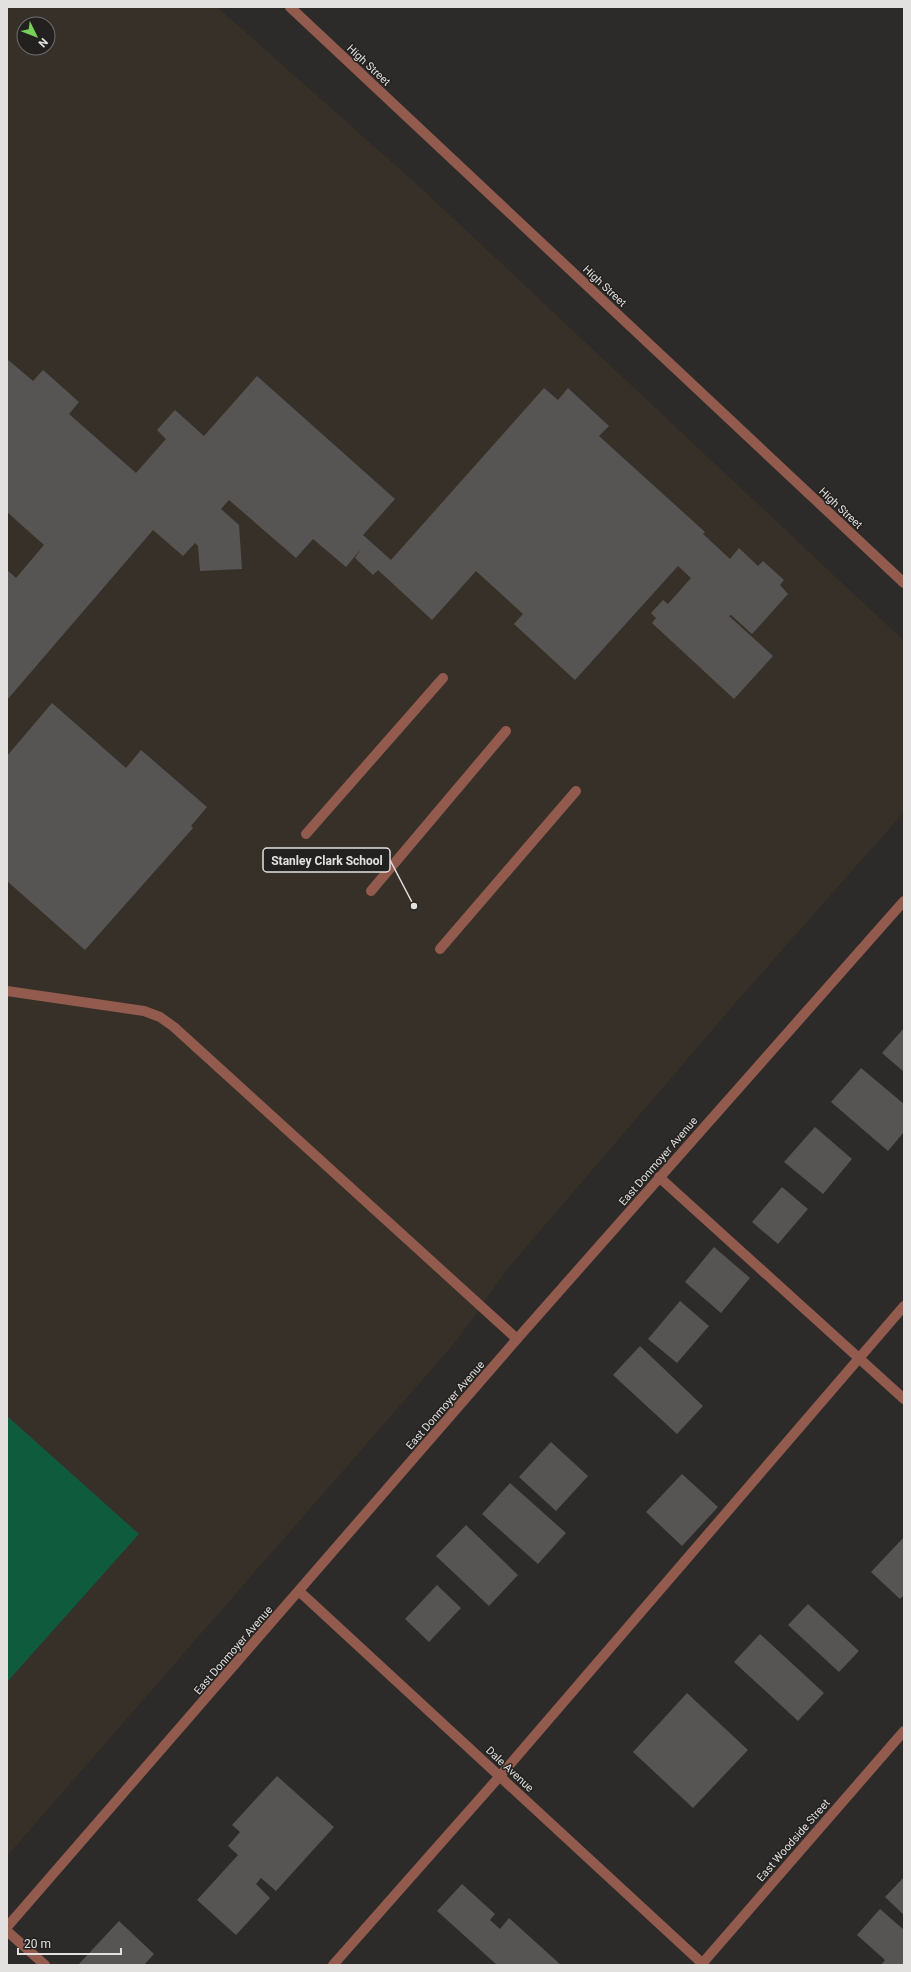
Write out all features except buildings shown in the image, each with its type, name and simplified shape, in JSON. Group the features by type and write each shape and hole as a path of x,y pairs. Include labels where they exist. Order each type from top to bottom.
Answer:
{"street":[{"name":"High Street","path":"290,7 904,583"},
{"path":"306,834 443,678"},
{"path":"371,891 506,731"},
{"path":"440,949 576,791"},
{"name":"East Donmoyer Avenue","path":"7,1927 300,1592 517,1339 904,901"},
{"path":"7,991 144,1011 160,1017 174,1027 517,1339"},
{"path":"659,1177 904,1399"},
{"path":"333,1965 500,1776 904,1306"},
{"name":"Dale Avenue","path":"300,1592 702,1964"},
{"name":"East Woodside Street","path":"702,1964 904,1731"},
{"path":"7,1931 45,1965"}],"shaded area":[{"path":"7,7 217,7 422,189 904,641 904,812 738,1000 508,1268 458,1339 7,1856"}],"green space":[{"path":"7,1416 139,1534 7,1682"}],"place":[{"name":"Stanley Clark School","path":"414,906"}]}
